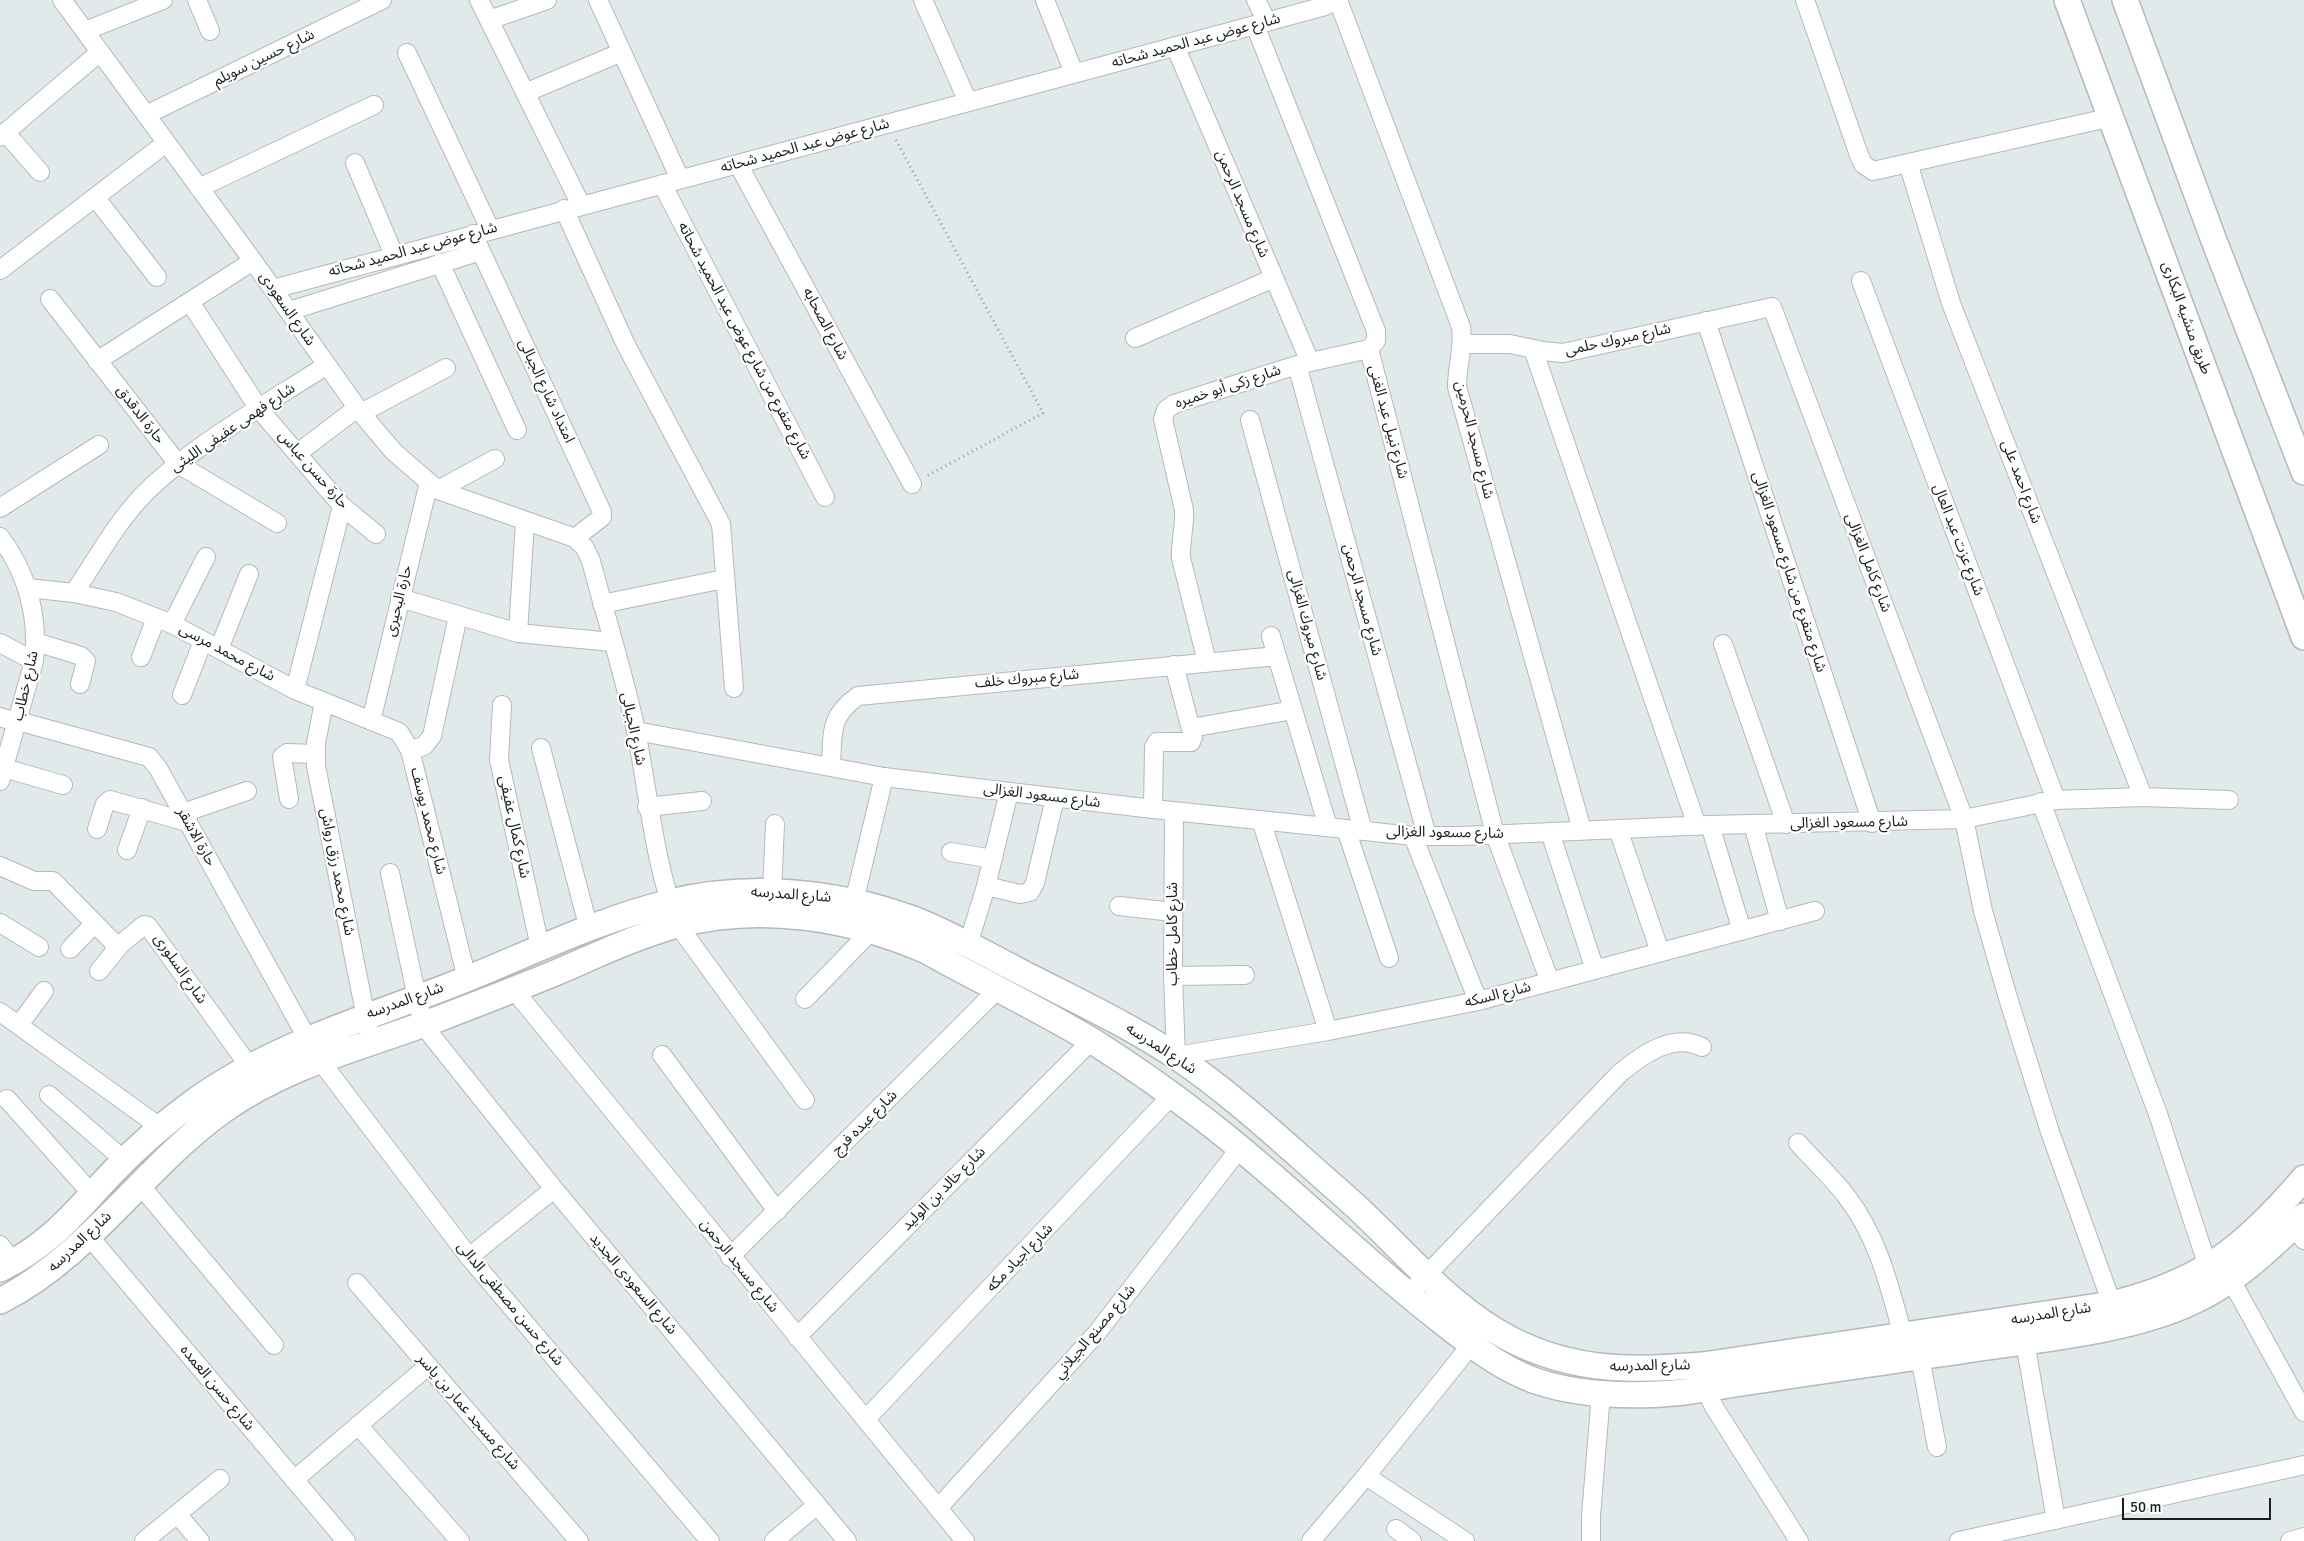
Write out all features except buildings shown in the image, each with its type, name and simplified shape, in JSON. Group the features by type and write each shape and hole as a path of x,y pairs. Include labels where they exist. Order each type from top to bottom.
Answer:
{"street":[{"name":"شارع السعودى","path":"62,0 253,261 359,411 394,452 433,486 575,538"},
{"path":"85,31 163,0"},
{"path":"197,0 210,32"},
{"name":"شارع حسين سويلم","path":"146,115 382,0"},
{"path":"479,0 581,205"},
{"path":"489,20 547,0"},
{"path":"598,0 680,179"},
{"path":"923,0 968,102"},
{"path":"1045,0 1074,73"},
{"name":"شارع نبيل عبد الغنى","path":"1256,0 1261,24 1376,331 1376,341 1369,349 1495,834 1550,982"},
{"name":"شارع عوض عبد الحميد شحاته","path":"273,289 564,209 1261,24 1325,6 1337,0"},
{"name":"شارع مسجد الحرمين","path":"1337,0 1461,327 1464,344 1457,374 1457,387 1582,830"},
{"path":"1805,0 1863,164 1873,171 2112,117"},
{"name":"طريق منشيه البكارى","path":"2067,0 2304,637"},
{"path":"2125,0 2216,247 2304,472"},
{"name":"شارع مسجد الرحمن","path":"1175,46 1274,278 1304,363 1420,836 1478,1001"},
{"path":"40,172 3,135 100,52"},
{"path":"525,92 622,52"},
{"name":"امتداد شارع الجبالى","path":"408,53 482,231 481,251 602,512 599,522 575,538"},
{"path":"199,188 374,105"},
{"path":"0,270 166,143"},
{"path":"356,162 388,257 389,279"},
{"name":"شارع احمد على","path":"1908,163 1951,302 2143,797"},
{"name":"شارع الصحابه","path":"738,164 912,484"},
{"name":"شارع متفرع من شارع عوض عبد الحميد شحاته","path":"662,184 825,497"},
{"path":"95,197 157,277"},
{"path":"564,209 626,345 721,524 734,688"},
{"path":"289,311 481,251"},
{"path":"97,361 253,261"},
{"path":"440,263 517,430"},
{"path":"1134,338 1274,278"},
{"name":"شارع عزت عبد العال","path":"1861,281 2048,801 2158,1114 2208,1267"},
{"name":"حارة الدقدق","path":"50,299 178,464 277,524"},
{"name":"حارة حسن عباس","path":"190,302 259,408 342,506 376,534"},
{"name":"شارع مبروك حلمى","path":"1464,344 1510,344 1563,353 1772,307"},
{"name":"شارع كامل الغزالى","path":"1772,307 1964,819 1983,911 2008,998 2050,1132 2112,1304"},
{"name":"شارع متفرع من شارع مسعود الغزالى","path":"1706,321 1872,823"},
{"name":"شارع زكى أبو خميره","path":"1207,662 1181,558 1180,546 1185,522 1184,510 1163,419 1166,410 1174,404 1304,363 1369,349"},
{"path":"1533,349 1742,931"},
{"name":"شارع فهمى عفيفى الليثى","path":"74,594 112,535 143,495 178,464 259,408 327,365"},
{"path":"298,454 359,411 446,368"},
{"name":"شارع مبروك الغزالى","path":"1250,420 1389,958"},
{"path":"0,508 99,445"},
{"path":"433,486 495,459"},
{"name":"حارة البحيرى","path":"371,721 400,598 433,486"},
{"path":"294,690 342,506"},
{"path":"518,633 525,521"},
{"name":"شارع خطاب","path":"0,537 10,550 28,588 36,642 34,661 2,774"},
{"name":"شارع الجبالى","path":"575,538 585,548 591,561 636,731 647,807 673,914"},
{"path":"141,656 206,558"},
{"path":"219,649 249,574"},
{"path":"602,604 724,579"},
{"name":"شارع محمد مرسى","path":"28,588 116,602 164,621 294,690 398,732 410,750"},
{"path":"400,598 518,633 612,642"},
{"name":"شارع محمد يوسف","path":"458,616 432,736 424,746 410,750 467,979"},
{"path":"1271,636 1328,827"},
{"path":"182,694 203,641"},
{"path":"36,642 81,656 86,661 86,667 80,684"},
{"path":"0,643 34,661"},
{"path":"1723,644 1786,824"},
{"name":"شارع مبروك خلف","path":"831,768 834,723 843,707 858,696 1277,656"},
{"path":"1153,809 1154,747 1157,742 1162,741 1186,744 1191,742 1193,737 1174,666"},
{"name":"شارع محمد رزق رواش","path":"324,702 315,754 371,1041"},
{"name":"شارع كمال عفيفى","path":"502,705 499,760 540,948"},
{"path":"1191,728 1293,710"},
{"name":"حارة الاشقر","path":"0,717 149,757 158,768 313,1048"},
{"name":"شارع مسعود الغزالى","path":"636,731 884,777 1153,809 1420,836 1704,825 1872,823 1964,819 2048,801 2143,797 2229,800"},
{"path":"541,748 588,929"},
{"path":"289,799 282,757 287,753 315,754"},
{"path":"2,774 63,785"},
{"path":"854,902 884,777"},
{"path":"97,829 105,804 110,800 185,818 247,791"},
{"path":"968,945 986,886 1009,792"},
{"path":"986,886 1020,894 1030,892 1035,883 1055,798"},
{"path":"647,807 702,801"},
{"path":"127,850 142,808"},
{"name":"شارع كامل خطاب","path":"1174,811 1173,976 1176,1056"},
{"path":"1261,820 1328,1031"},
{"path":"772,892 775,824"},
{"path":"1753,824 1780,921"},
{"path":"1618,829 1660,952"},
{"path":"1550,832 1596,970"},
{"path":"951,852 992,859"},
{"path":"0,866 34,881 53,881 112,942 121,944 99,971"},
{"path":"390,874 423,1025"},
{"name":"شارع المدرسه","path":"0,1301 44,1275 182,1144 221,1112 264,1084 313,1048 365,1016 467,979 588,929 673,914 737,892 772,892 854,902 913,919 1116,1020 1176,1056 1224,1092 1364,1212 1466,1311 1513,1340 1538,1352 1574,1362 1620,1370 1705,1377 1920,1357 2025,1342 2155,1317 2194,1302 2231,1280 2301,1227"},
{"path":"1119,906 1173,912"},
{"name":"شارع السكه","path":"1176,1056 1328,1031 1478,1001 1815,912"},
{"path":"673,914 805,1100"},
{"name":"شارع المدرسه","path":"4,1259 64,1226 124,1160 160,1127 218,1084 249,1066 313,1048 371,1041 423,1025 514,990 639,937 673,914 775,915 840,922 872,930 927,951 1091,1041 1172,1095 1240,1148 1407,1295 1471,1345 1511,1370 1532,1379 1570,1390 1643,1395 1705,1377 1904,1336 2112,1304 2162,1290 2208,1267 2251,1236 2304,1178"},
{"path":"0,923 39,947"},
{"path":"70,949 94,924"},
{"name":"شارع السلورى","path":"121,944 144,925 152,929 249,1066"},
{"path":"806,999 872,930"},
{"path":"1173,976 1245,975"},
{"name":"شارع عبده فرج","path":"730,1256 998,989"},
{"name":"شارع مسجد الرحمن","path":"514,990 965,1541"},
{"path":"19,1025 44,991"},
{"path":"0,1012 160,1127"},
{"name":"شارع السعودى الجديد","path":"423,1025 554,1189 847,1541"},
{"name":"شارع خالد بن الوليد","path":"797,1337 1091,1041"},
{"path":"1407,1295 1620,1073 1650,1052 1667,1044 1682,1041 1692,1042 1702,1047"},
{"name":"شارع حسن مصطفى الدالى","path":"313,1048 469,1257 710,1541"},
{"path":"662,1055 777,1211"},
{"path":"49,1095 124,1160"},
{"name":"شارع اجياد مكه","path":"866,1419 1172,1095"},
{"path":"8,1099 92,1194"},
{"path":"1798,1143 1847,1197 1863,1220 1886,1271 1904,1336"},
{"name":"شارع مصنع الجيلاني","path":"938,1506 1096,1334 1240,1148"},
{"path":"140,1185 274,1345"},
{"path":"469,1257 554,1189"},
{"name":"شارع حسن العمده","path":"88,1235 346,1541"},
{"path":"2231,1280 2304,1412"},
{"name":"شارع مسجد عمار بن ياسر","path":"357,1283 579,1541"},
{"path":"2025,1342 2056,1520"},
{"path":"1315,1540 1471,1345"},
{"path":"1920,1357 1936,1447"},
{"path":"294,1480 428,1366"},
{"path":"1705,1377 1714,1408 1799,1541"},
{"path":"1591,1541 1592,1497 1601,1393"},
{"path":"358,1425 460,1541"},
{"path":"1959,1541 2304,1466"},
{"path":"1366,1476 1465,1541"},
{"path":"144,1541 220,1479"},
{"path":"774,1541 817,1505"},
{"path":"177,1514 200,1541"},
{"path":"1396,1529 1412,1541"},
{"path":"2290,1541 2304,1537"}],"path":[{"path":"887,124 1042,413 912,484"}]}
